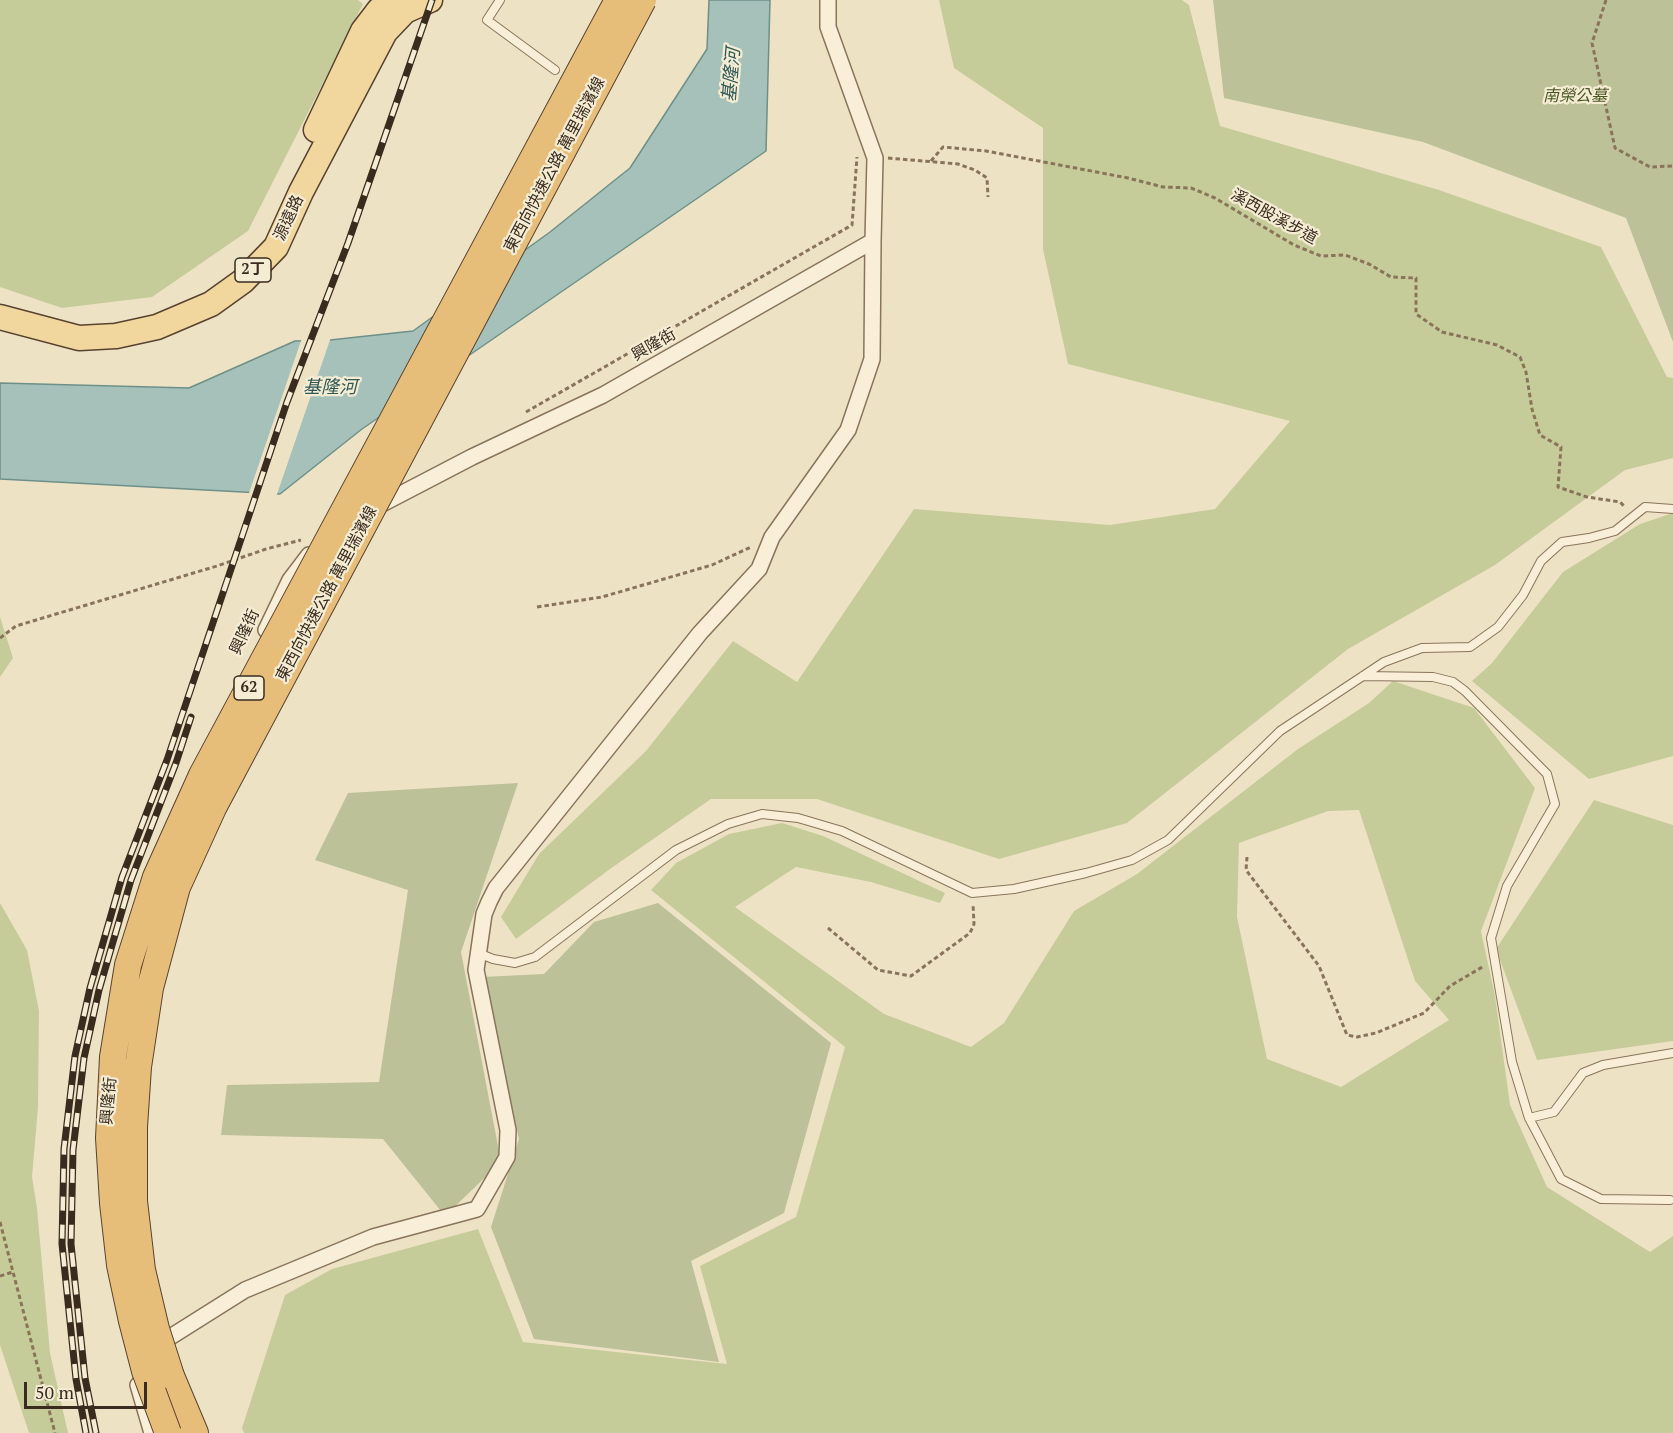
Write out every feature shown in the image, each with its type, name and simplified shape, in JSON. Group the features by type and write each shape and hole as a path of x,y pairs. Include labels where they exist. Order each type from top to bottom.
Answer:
{"highway":[{"name":"東西向快速公路 萬里瑞濱線","path":"168,1433 145,1371 132,1321 120,1265 113,1203 109,1138 113,1057 128,965 156,877 202,775 618,0"},
{"name":"東西向快速公路 萬里瑞濱線","path":"195,1433 171,1376 156,1329 142,1270 134,1201 134,1127 138,1067 150,988 177,887 213,808 643,0"}],"main road":[{"name":"源遠路","path":"0,317 79,338 116,336 157,327 211,304 243,281 276,248 374,32 379,10 393,0"},
{"name":"源遠路","path":"0,303 78,325 132,321 185,301 227,276 258,246 374,32 405,11 430,0"}],"street":[{"path":"131,1362 245,1290 373,1237 477,1209 507,1157 508,1130 477,979 477,952 484,914 496,888 700,633 759,569 772,537 848,430 872,359 875,158 828,27 828,0"},
{"name":"興隆街","path":"152,1433 131,1362 122,1171 125,1099 147,970 195,781 290,580 324,535 472,456 603,395 873,241"}],"lane":[{"path":"500,0 487,20 555,70"},
{"path":"477,952 493,959 515,963 535,957 676,850 728,824 762,814 798,818 842,831 972,893 1014,889 1132,860 1168,840 1280,731 1361,676 1384,662 1422,648 1470,647 1498,627 1523,595 1541,561 1562,542 1615,531 1646,507 1673,508"},
{"path":"1361,676 1433,677 1453,682 1547,774 1555,804 1507,886 1491,938 1512,1062 1529,1118 1561,1179 1601,1199 1670,1200"},
{"path":"1529,1118 1554,1112 1582,1072 1603,1065 1673,1053"}],"path":[{"path":"1606,0 1592,43 1615,148 1650,167 1673,166"},
{"name":"溪西股溪步道","path":"931,161 943,147 975,150 1128,178 1163,187 1191,188 1215,198 1294,245 1321,256 1345,255 1369,264 1391,277 1416,278 1416,314 1442,332 1497,345 1520,357 1526,372 1532,409 1540,435 1561,447 1558,487 1587,497 1620,502 1636,514"},
{"path":"522,415 852,225 858,160 854,149"},
{"path":"875,158 958,164 975,170 987,178 988,197"},
{"path":"0,638 15,627 266,549 324,535"},
{"path":"537,607 602,597 712,565 772,537"},
{"path":"1247,857 1246,870 1318,966 1347,1035 1357,1037 1377,1033 1424,1013 1449,986 1496,959"},
{"path":"828,928 878,970 911,976 970,933 974,924 972,893"},
{"path":"0,1222 55,1433"},
{"path":"0,1276 13,1272"}],"green space":[{"path":"0,0 358,0 363,4 248,231 152,297 62,308 0,287"},
{"path":"939,0 1182,0 1189,5 1220,126 1439,190 1601,247 1667,377 1673,378 1673,458 1625,470 1495,565 1348,649 1127,823 999,859 817,799 711,799 610,869 516,939 501,917 539,854 646,751 733,641 797,682 914,509 1110,525 1215,509 1290,421 1068,364 1043,249 1043,128 954,68"},
{"name":"南榮公墓","path":"1213,0 1673,0 1673,342 1626,218 1423,142 1224,98"},
{"path":"1673,513 1673,756 1589,779 1472,681 1492,663 1563,572 1640,524"},
{"path":"0,617 13,658 0,677"},
{"path":"1393,681 1474,708 1535,788 1481,931 1495,996 1510,1105 1547,1187 1650,1252 1673,1236 1673,1433 244,1433 242,1428 285,1295 332,1269 478,1229 523,1342 727,1364 700,1266 796,1217 845,1047 651,890 676,863 729,834 782,823 823,836 945,893 940,903 871,882 796,867 735,907 884,1014 971,1047 1004,1023 1074,911 1137,874 1298,749 1369,703","holes":["1359,810 1415,981 1449,1020 1341,1087 1267,1059 1237,917 1239,843 1328,811"]},
{"path":"518,783 461,952 501,1162 445,1216 383,1139 221,1135 227,1085 379,1082 408,890 315,860 348,793"},
{"path":"1594,800 1673,825 1673,1041 1537,1060 1496,949"},
{"path":"0,903 27,950 39,1011 38,1107 32,1177 37,1208 50,1353 68,1433 29,1433 0,1345"},
{"path":"658,903 831,1043 784,1213 691,1261 719,1362 534,1339 491,1227 519,1139 482,977 544,974 594,922"}],"water":[{"name":"基隆河","path":"709,0 770,0 766,151 362,429 280,494 0,479 0,383 189,388 295,341 330,340 413,331 550,232 630,168 707,49"}],"pier":[{"path":"331,337 276,497 248,496 302,338"}],"railway":[{"path":"86,1433 76,1379 62,1244 64,1149 75,1056 90,988 122,877 167,760 287,402 348,243 432,0"},
{"path":"96,1433 85,1378 71,1244 73,1150 84,1058 99,990 131,880 176,763 191,717"}]}
